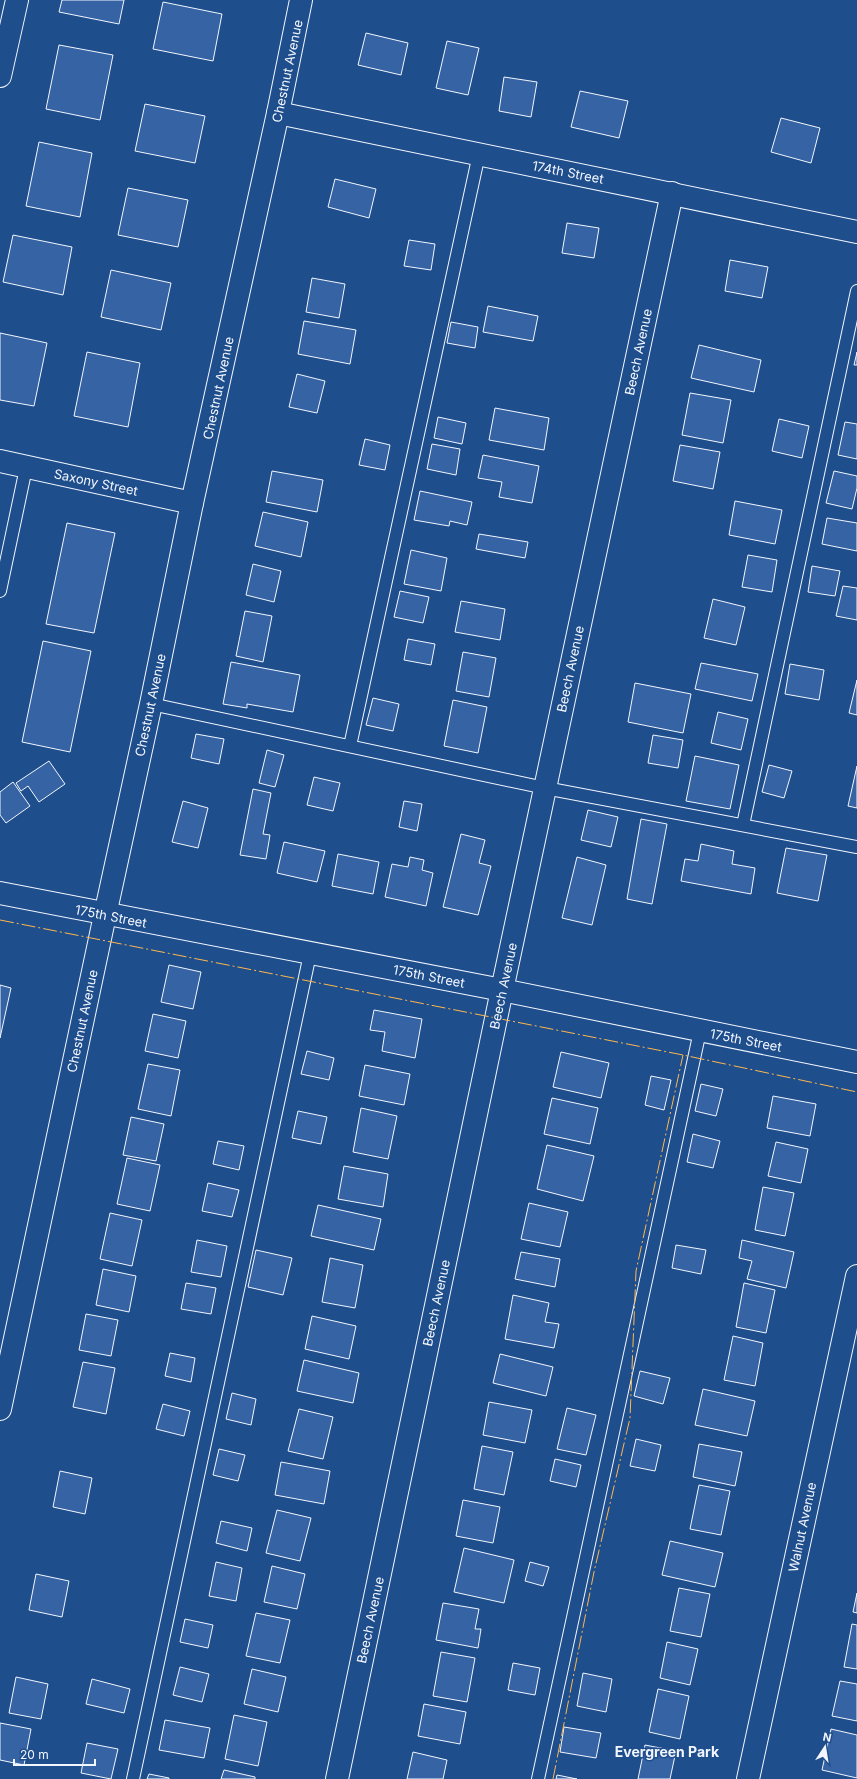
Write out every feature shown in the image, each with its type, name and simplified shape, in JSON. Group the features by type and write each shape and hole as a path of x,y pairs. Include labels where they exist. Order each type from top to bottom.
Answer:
{"street":[{"path":"0,76 17,0"},
{"name":"Chestnut Avenue","path":"0,1409 151,704 192,503 278,114 301,0"},
{"name":"174th Street","path":"278,114 672,193 857,232"},
{"name":"Beech Avenue","path":"337,1779 502,990 672,193"},
{"name":"Saxony Street","path":"0,461 26,468 192,503"},
{"name":"175th Street","path":"0,893 105,915 502,990 857,1062"},
{"name":"Walnut Avenue","path":"748,1779 857,1276"}],"lane":[{"path":"350,746 479,154"},
{"path":"743,825 857,291"},
{"path":"0,592 26,468"},
{"path":"151,704 545,788 857,847"},
{"path":"133,1779 310,954"},
{"path":"538,1779 700,1031"}],"building":[{"path":"62,0 124,0 119,24 59,12"},
{"path":"163,2 222,14 213,61 153,49"},
{"path":"366,33 408,43 401,75 358,65"},
{"path":"447,41 479,48 468,95 436,88"},
{"path":"59,45 113,55 100,120 46,109"},
{"path":"504,77 537,82 531,117 499,111"},
{"path":"580,91 628,101 619,138 571,127"},
{"path":"145,104 205,116 195,163 135,151"},
{"path":"781,118 820,128 811,163 771,152"},
{"path":"39,142 92,153 80,217 26,206"},
{"path":"335,179 376,189 369,218 328,207"},
{"path":"128,188 188,200 178,247 118,235"},
{"path":"567,223 599,228 594,258 562,253"},
{"path":"13,235 72,247 63,295 3,282"},
{"path":"409,240 435,244 431,270 404,266"},
{"path":"730,260 768,267 762,298 725,291"},
{"path":"111,270 171,283 161,330 101,317"},
{"path":"312,278 345,284 339,318 306,312"},
{"path":"488,306 538,316 533,341 483,332"},
{"path":"304,321 356,330 350,364 298,354"},
{"path":"451,322 478,327 475,348 447,343"},
{"path":"0,333 47,343 34,406 0,400"},
{"path":"699,345 761,360 754,392 691,378"},
{"path":"87,352 140,363 128,427 74,416"},
{"path":"857,352 857,365 854,365"},
{"path":"297,374 325,381 317,413 289,407"},
{"path":"690,393 731,400 723,443 682,435"},
{"path":"495,408 549,418 544,450 489,440"},
{"path":"438,417 466,423 462,444 434,438"},
{"path":"779,419 809,426 802,458 772,451"},
{"path":"845,422 857,424 857,459 838,455"},
{"path":"365,439 390,445 385,470 359,465"},
{"path":"432,444 460,449 456,475 427,469"},
{"path":"680,445 720,452 713,489 673,481"},
{"path":"483,455 539,466 532,503 499,497 502,482 478,478"},
{"path":"272,471 323,480 317,512 266,502"},
{"path":"834,471 857,476 857,488 852,509 826,503"},
{"path":"420,491 472,502 467,525 450,521 449,526 414,520"},
{"path":"735,501 782,510 775,544 729,535"},
{"path":"263,512 308,522 301,557 255,546"},
{"path":"827,518 857,523 857,551 822,544"},
{"path":"67,523 115,533 94,633 46,624"},
{"path":"479,534 528,542 525,558 476,549"},
{"path":"411,550 447,558 441,591 404,584"},
{"path":"748,555 777,560 772,592 742,587"},
{"path":"253,564 281,571 274,602 246,595"},
{"path":"812,566 840,571 835,596 808,592"},
{"path":"843,586 857,588 857,620 836,616"},
{"path":"400,591 429,597 423,623 394,617"},
{"path":"713,599 745,607 736,645 704,638"},
{"path":"461,601 505,609 500,640 455,632"},
{"path":"245,611 272,616 263,662 236,656"},
{"path":"408,639 435,644 431,665 404,660"},
{"path":"43,641 91,651 70,752 22,742"},
{"path":"463,652 496,658 489,697 456,691"},
{"path":"231,662 300,675 293,712 247,704 247,708 223,704"},
{"path":"701,663 758,674 752,701 695,689"},
{"path":"790,664 824,670 819,700 785,694"},
{"path":"857,680 857,715 849,713"},
{"path":"635,683 691,694 683,733 628,722"},
{"path":"373,698 399,704 393,731 366,725"},
{"path":"453,700 487,707 478,753 444,746"},
{"path":"718,712 748,719 741,750 711,743"},
{"path":"196,734 224,739 219,764 191,758"},
{"path":"653,735 683,740 678,768 648,763"},
{"path":"267,750 284,755 275,787 259,783"},
{"path":"695,756 739,765 730,809 686,801"},
{"path":"49,761 65,784 39,802 28,786 21,791 16,783"},
{"path":"769,765 792,771 784,798 762,792"},
{"path":"857,766 857,808 848,806"},
{"path":"314,777 340,783 333,811 307,805"},
{"path":"13,782 30,806 6,823 0,815 0,792"},
{"path":"253,789 271,793 263,834 270,835 266,859 240,855"},
{"path":"183,801 208,808 198,848 172,842"},
{"path":"404,801 422,804 417,831 399,827"},
{"path":"588,810 618,817 611,847 581,840"},
{"path":"641,819 667,824 652,904 627,899"},
{"path":"461,834 485,840 479,863 491,866 478,915 443,907"},
{"path":"284,842 325,851 317,882 277,873"},
{"path":"701,844 734,851 732,864 755,868 751,894 681,881 685,859 698,861"},
{"path":"786,848 827,855 818,901 777,893"},
{"path":"338,854 379,862 373,894 332,886"},
{"path":"410,857 424,860 422,870 433,873 426,906 385,897 392,864 408,867"},
{"path":"577,857 606,865 592,925 562,918"},
{"path":"169,965 201,972 193,1009 161,1002"},
{"path":"0,985 11,988 0,1038"},
{"path":"374,1010 422,1019 415,1058 382,1051 385,1032 370,1030"},
{"path":"153,1014 186,1021 178,1058 145,1051"},
{"path":"307,1051 334,1058 329,1080 301,1074"},
{"path":"561,1052 609,1063 601,1098 553,1087"},
{"path":"148,1064 180,1070 171,1116 138,1109"},
{"path":"365,1065 410,1074 404,1105 359,1096"},
{"path":"651,1076 671,1080 664,1110 645,1105"},
{"path":"701,1084 723,1089 716,1116 695,1111"},
{"path":"773,1096 816,1104 810,1136 767,1128"},
{"path":"552,1098 598,1108 590,1144 544,1134"},
{"path":"361,1108 397,1116 388,1159 353,1152"},
{"path":"298,1111 327,1117 321,1144 292,1138"},
{"path":"131,1117 164,1124 156,1161 123,1155"},
{"path":"693,1134 720,1141 713,1168 687,1162"},
{"path":"218,1141 244,1146 239,1170 213,1164"},
{"path":"776,1142 808,1149 801,1183 768,1176"},
{"path":"547,1145 594,1156 583,1201 537,1189"},
{"path":"127,1158 160,1165 150,1211 117,1204"},
{"path":"344,1166 388,1174 383,1207 338,1199"},
{"path":"208,1183 239,1190 232,1217 202,1211"},
{"path":"763,1187 794,1193 785,1236 755,1230"},
{"path":"529,1203 568,1212 560,1247 521,1239"},
{"path":"318,1205 381,1219 374,1250 311,1236"},
{"path":"110,1213 142,1220 132,1266 100,1259"},
{"path":"197,1240 227,1246 221,1277 191,1272"},
{"path":"742,1240 794,1252 786,1288 747,1279 752,1261 739,1258"},
{"path":"676,1245 706,1250 701,1274 672,1268"},
{"path":"256,1250 292,1258 283,1295 248,1287"},
{"path":"521,1252 560,1259 555,1287 515,1279"},
{"path":"330,1258 363,1265 355,1308 322,1302"},
{"path":"103,1269 136,1276 129,1312 96,1305"},
{"path":"186,1283 216,1288 211,1314 181,1309"},
{"path":"744,1283 775,1290 766,1333 736,1327"},
{"path":"513,1295 549,1303 545,1322 559,1324 554,1348 505,1339"},
{"path":"86,1314 118,1320 111,1356 79,1350"},
{"path":"312,1316 356,1326 349,1359 305,1349"},
{"path":"733,1336 763,1343 755,1386 724,1380"},
{"path":"170,1353 195,1358 191,1382 165,1376"},
{"path":"500,1354 553,1367 546,1396 493,1383"},
{"path":"304,1360 359,1373 353,1403 297,1391"},
{"path":"83,1362 115,1368 106,1414 73,1407"},
{"path":"640,1371 670,1378 663,1404 634,1396"},
{"path":"703,1389 755,1401 747,1436 695,1425"},
{"path":"232,1393 256,1399 251,1425 226,1419"},
{"path":"489,1402 532,1410 525,1443 483,1435"},
{"path":"163,1404 190,1411 184,1436 156,1429"},
{"path":"567,1408 596,1415 586,1455 557,1449"},
{"path":"299,1409 333,1417 323,1459 288,1451"},
{"path":"636,1439 661,1445 655,1471 630,1466"},
{"path":"699,1444 742,1452 735,1486 693,1477"},
{"path":"482,1446 513,1452 504,1495 474,1489"},
{"path":"219,1449 245,1455 238,1481 213,1475"},
{"path":"555,1459 581,1465 576,1487 550,1481"},
{"path":"281,1462 330,1471 324,1504 275,1495"},
{"path":"60,1471 92,1478 85,1514 53,1507"},
{"path":"699,1485 730,1491 721,1535 690,1529"},
{"path":"463,1500 500,1507 493,1543 456,1536"},
{"path":"277,1510 311,1518 300,1561 266,1553"},
{"path":"221,1521 252,1528 247,1551 216,1543"},
{"path":"670,1541 723,1553 715,1587 662,1575"},
{"path":"464,1548 514,1560 504,1603 454,1592"},
{"path":"216,1562 242,1568 236,1601 209,1596"},
{"path":"530,1562 549,1567 543,1586 525,1581"},
{"path":"272,1566 305,1574 297,1609 264,1602"},
{"path":"36,1574 69,1581 62,1617 29,1610"},
{"path":"679,1588 710,1594 701,1637 670,1631"},
{"path":"857,1593 857,1613 853,1612"},
{"path":"443,1603 479,1609 475,1629 481,1629 478,1648 436,1640"},
{"path":"256,1613 290,1620 280,1663 246,1656"},
{"path":"185,1619 213,1625 208,1648 180,1642"},
{"path":"852,1624 857,1625 857,1669 844,1667"},
{"path":"667,1642 698,1649 690,1685 660,1678"},
{"path":"441,1652 475,1658 467,1702 433,1696"},
{"path":"513,1663 540,1668 535,1695 508,1690"},
{"path":"180,1667 209,1674 202,1702 173,1695"},
{"path":"252,1669 286,1677 278,1712 244,1704"},
{"path":"583,1673 612,1679 606,1712 577,1706"},
{"path":"16,1677 48,1684 41,1719 9,1713"},
{"path":"92,1679 130,1689 124,1713 86,1704"},
{"path":"840,1681 857,1684 857,1721 832,1716"},
{"path":"658,1689 689,1696 680,1739 649,1732"},
{"path":"424,1704 466,1712 460,1744 418,1736"},
{"path":"234,1715 267,1722 258,1766 225,1759"},
{"path":"165,1720 210,1728 204,1758 159,1750"},
{"path":"0,1723 31,1729 24,1765 0,1760"},
{"path":"564,1727 601,1733 596,1758 560,1752"},
{"path":"831,1729 857,1735 857,1778 822,1770"},
{"path":"87,1743 118,1749 111,1779 81,1773"},
{"path":"645,1745 676,1751 670,1779 638,1779"},
{"path":"413,1752 447,1760 443,1779 407,1779"},
{"path":"224,1770 255,1777 255,1779 221,1779"},
{"path":"149,1774 169,1778 169,1779 147,1779"},
{"path":"557,1775 577,1779 556,1779"}],"power":[{"path":"0,920 683,1055 857,1092"},
{"path":"553,1779 594,1572 630,1418 636,1271 683,1055"}],"district":[{"name":"Evergreen Park","path":"667,1751"}]}
